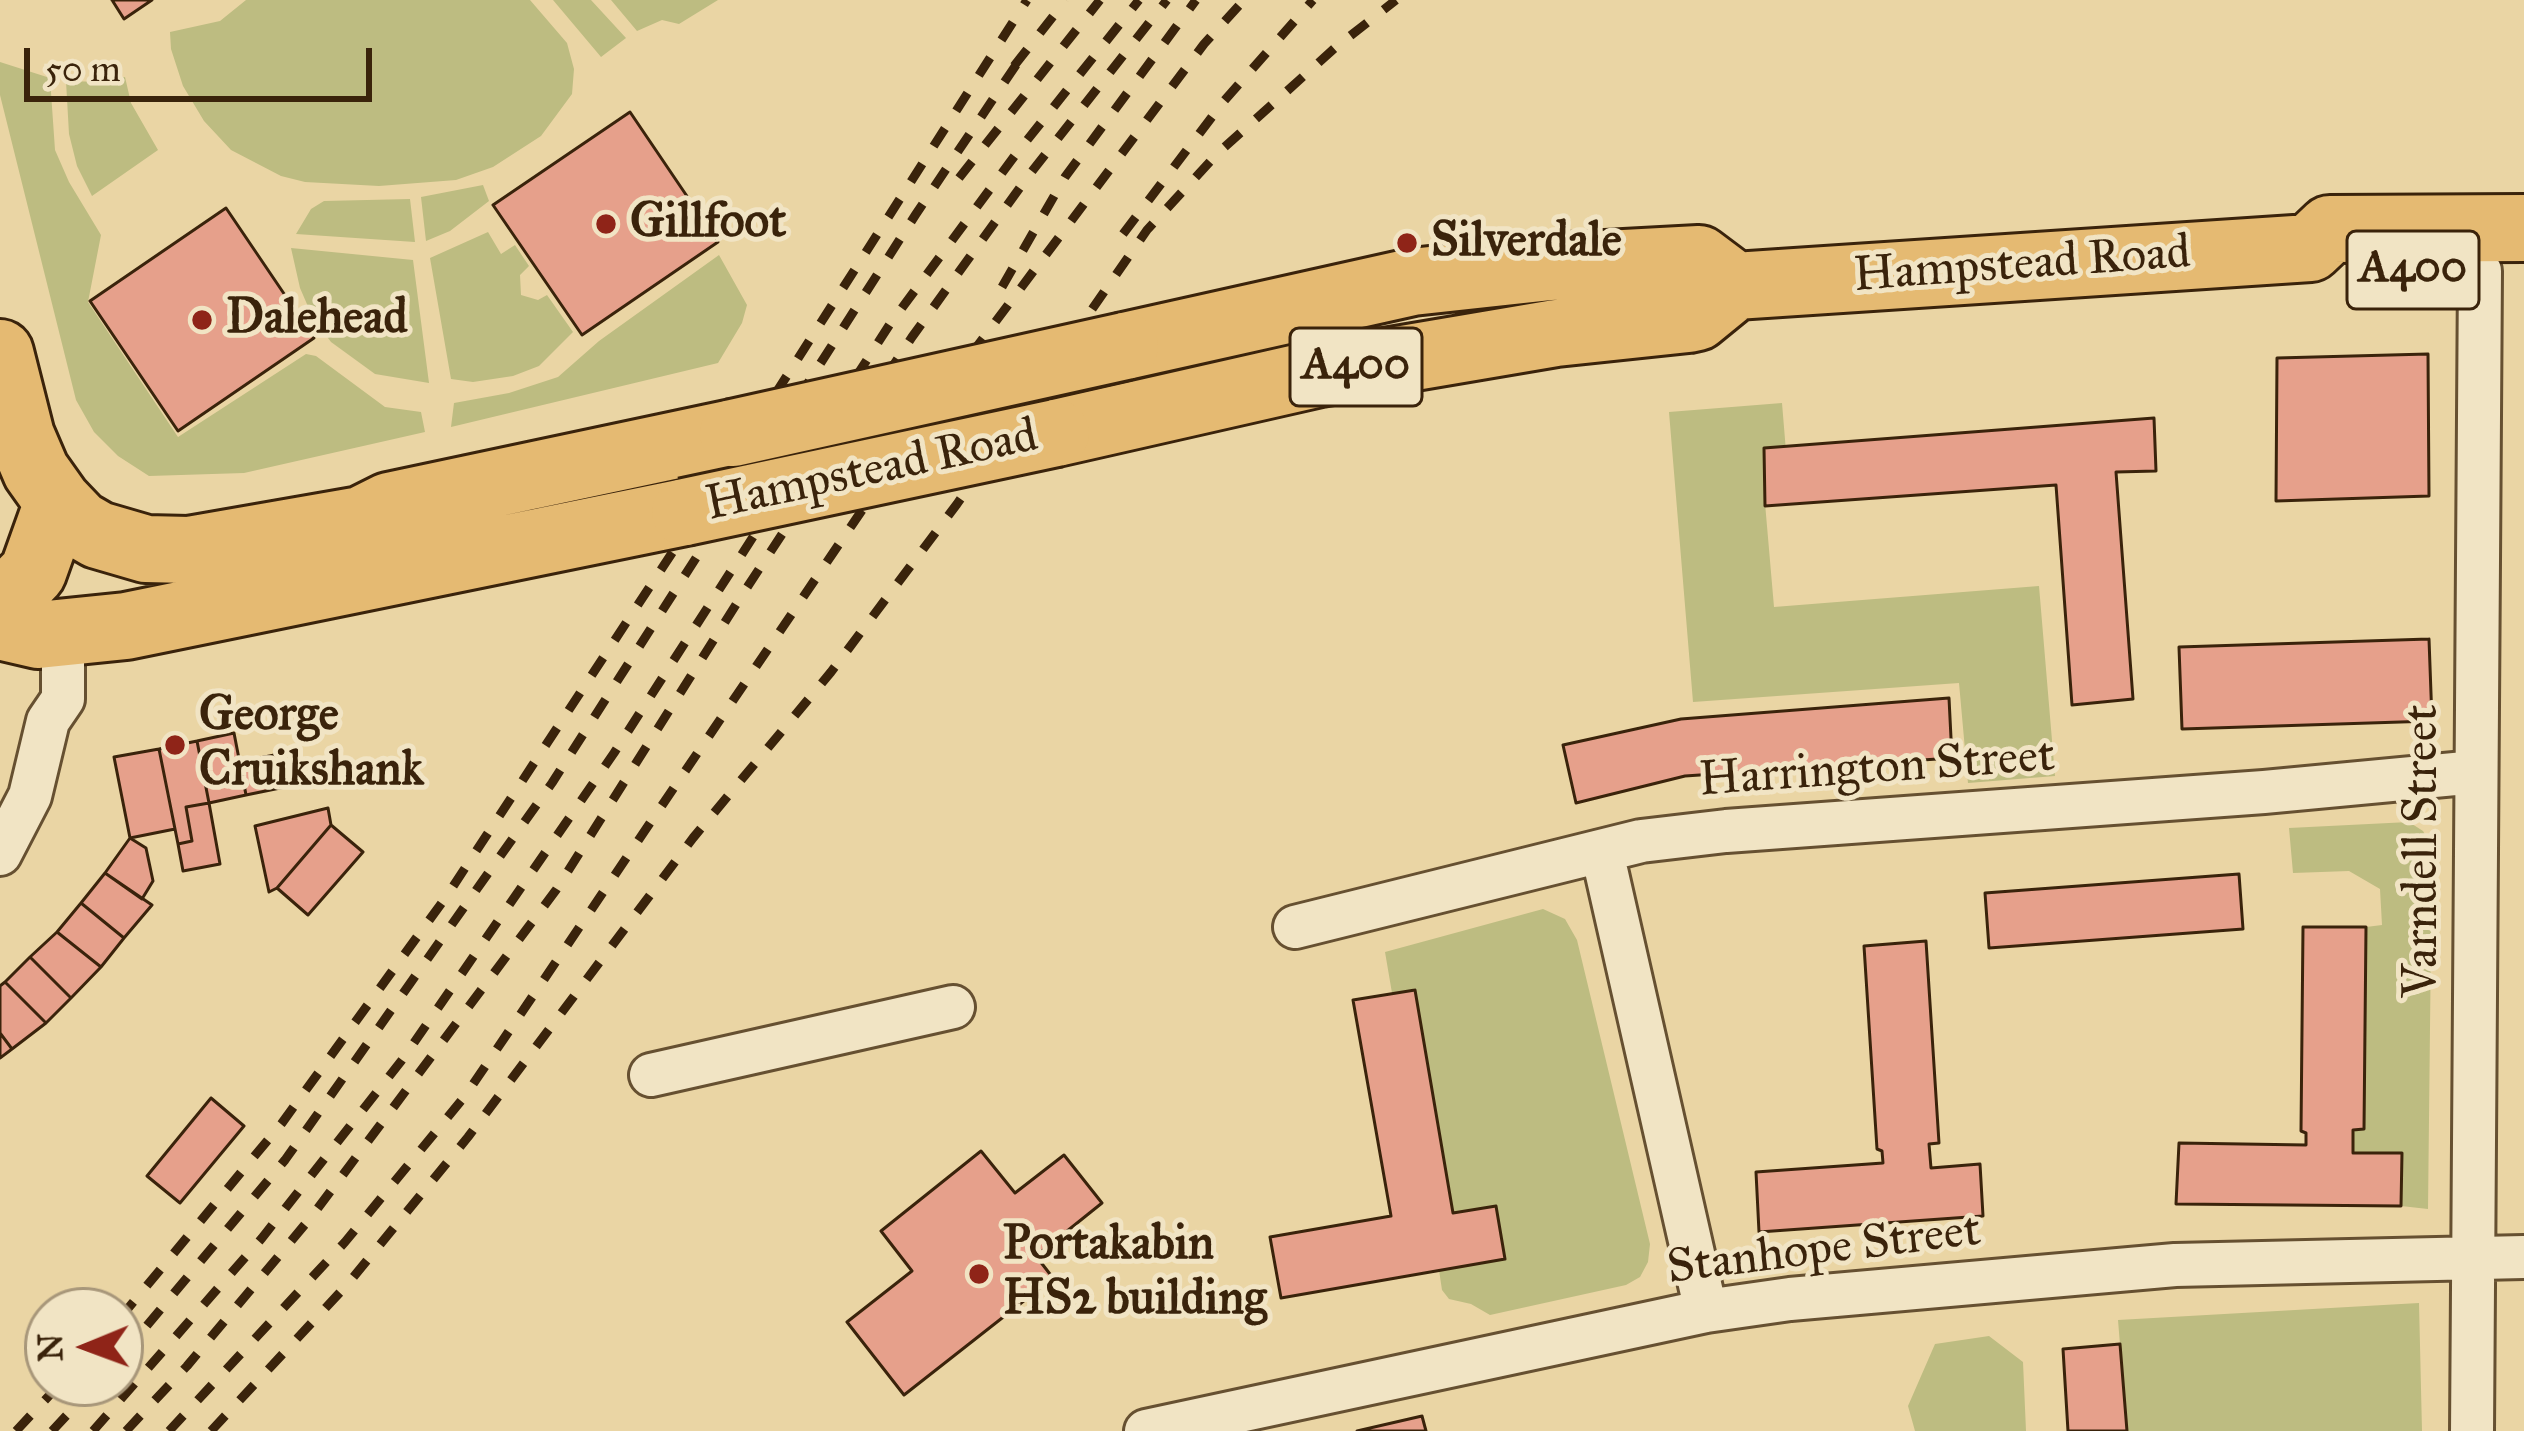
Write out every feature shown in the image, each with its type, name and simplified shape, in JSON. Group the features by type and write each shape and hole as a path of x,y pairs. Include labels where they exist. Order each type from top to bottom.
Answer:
{"highway":[{"name":"Hampstead Road","path":"25,626 142,623 685,512 1320,373 1556,333 1688,319 1736,286 2310,248 2330,229 2509,256"},
{"name":"Hampstead Road","path":"58,502 98,536 162,551 190,550 361,520 388,506 1412,282 1700,259 1736,286"},
{"name":"A400","path":"0,353 21,436 36,471 58,502"},
{"path":"25,626 33,572 58,502"}],"street":[{"name":"Varndell Street","path":"2472,1431 2476,772 2509,256"},
{"path":"0,854 30,796 48,721 64,699 25,626"},
{"name":"Harrington Street","path":"1295,927 1641,841 2476,772"},
{"path":"1602,852 1706,1311"},
{"path":"651,1075 952,1007"},
{"name":"Stanhope Street","path":"1146,1431 1706,1311 1790,1299 2175,1265 2524,1257"}],"shaded area":[{"path":"246,0 530,0 567,43 574,69 572,94 541,136 493,167 456,180 379,186 281,176 231,150 204,121 183,86 171,49 170,32 220,21"},
{"path":"553,0 591,0 626,38 601,57"},
{"path":"611,0 718,0 679,24 662,20 637,31"},
{"path":"0,62 50,78 55,150 101,235 88,302 178,437 306,354 316,356 385,407 421,412 425,432 244,473 149,476 118,456 94,432 76,400 0,95"},
{"path":"125,77 131,103 158,150 92,196 77,166 69,134 66,81"},
{"path":"483,185 489,201 450,231 426,241 421,197"},
{"path":"410,199 415,242 296,234 311,209 324,201"},
{"path":"488,232 501,254 515,245 529,266 520,275 521,295 538,300 547,295 573,332 539,366 473,382 451,379 430,258"},
{"path":"291,248 413,260 429,383 375,374 331,342 313,318 300,288"},
{"path":"719,255 747,305 718,363 451,427 454,403 509,393 558,377 599,341"},
{"path":"1782,403 1790,500 1765,503 1774,607 2039,586 2055,776 1968,783 1959,683 1693,702 1669,412"},
{"path":"2409,822 2423,831 2432,847 2428,1209 2401,1206 2402,1153 2353,1153 2353,1130 2364,1128 2366,927 2382,925 2380,889 2349,871 2293,873 2289,828"},
{"path":"1543,909 1565,919 1577,940 1650,1244 1648,1262 1640,1277 1626,1285 1490,1315 1449,1299 1442,1290 1439,1270 1505,1258 1496,1206 1453,1213 1415,990 1392,993 1385,952"},
{"path":"2419,1303 2422,1431 2127,1431 2118,1320"},
{"path":"1989,1336 2023,1362 2026,1431 1915,1431 1908,1406 1935,1344"}],"building":[{"path":"112,0 152,0 124,19"},
{"name":"Gillfoot","path":"630,112 718,242 582,335 493,205"},
{"name":"Dalehead","path":"226,208 314,338 178,431 90,301"},
{"path":"2428,354 2429,496 2276,501 2277,358"},
{"path":"2154,418 2156,471 2116,472 2133,699 2072,705 2056,485 1765,506 1764,448"},
{"path":"2429,639 2432,721 2182,729 2179,647"},
{"path":"1949,698 1952,758 1685,776 1576,803 1563,745 1681,719"},
{"path":"234,733 246,795 209,803 197,741"},
{"path":"197,741 209,803 186,807 192,841 178,844 159,749"},
{"path":"159,749 175,829 130,838 114,757"},
{"path":"284,753 290,786 246,795 240,762"},
{"path":"209,803 220,864 183,871 178,844 192,841 186,807"},
{"path":"328,808 331,825 269,892 255,826"},
{"path":"331,825 363,852 308,915 277,888"},
{"path":"130,838 146,848 153,881 142,899 105,873"},
{"path":"105,873 152,905 124,938 81,903"},
{"path":"2239,874 2243,929 1989,948 1985,893"},
{"path":"81,903 124,938 101,967 57,932"},
{"path":"2303,927 2366,927 2364,1129 2353,1130 2353,1153 2402,1153 2401,1206 2176,1204 2179,1143 2306,1145 2306,1133 2301,1131"},
{"path":"57,932 101,967 71,998 30,957"},
{"path":"1926,941 1939,1143 1929,1144 1931,1168 1980,1164 1983,1216 1759,1232 1756,1172 1883,1163 1882,1151 1877,1149 1864,946"},
{"path":"30,957 71,998 46,1023 5,982"},
{"path":"5,982 46,1023 12,1049 0,1033 0,986"},
{"path":"1415,990 1453,1213 1496,1206 1505,1259 1281,1298 1270,1237 1391,1216 1353,1000"},
{"path":"0,1033 12,1049 0,1058"},
{"path":"211,1098 244,1126 180,1203 147,1176"},
{"name":"Portakabin HS2 building","path":"981,1151 1015,1193 1064,1155 1102,1203 1036,1256 1053,1278 904,1395 847,1322 912,1271 881,1231"},
{"path":"2120,1344 2127,1431 2068,1431 2063,1349"},
{"path":"1422,1416 1426,1431 1357,1431"}],"railway":[{"path":"144,1289 282,1123 446,897 1027,0"},
{"path":"1014,66 1066,0"},
{"path":"959,178 1100,0"},
{"path":"93,1431 262,1238 402,1060 614,753 890,324 1016,154 1139,0"},
{"path":"126,1431 187,1366 312,1216 556,890 912,337 1029,175 1167,0"},
{"path":"1002,287 1065,177 1196,0"},
{"path":"169,1431 345,1242 465,1096 936,401 1204,44 1244,0"},
{"path":"1123,234 1224,101 1313,0"},
{"path":"211,1431 346,1286 468,1137 693,838 831,672 957,504 1147,230 1218,153 1396,0"},
{"path":"144,1329 285,1160 552,783 1024,53"},
{"path":"16,1431 38,1407"},
{"path":"52,1431 74,1407"}],"place":[{"name":"Gillfoot","path":"606,224"},
{"name":"Silverdale","path":"1407,243"},
{"name":"Dalehead","path":"202,320"},
{"name":"George Cruikshank","path":"175,745"},
{"name":"Portakabin HS2 building","path":"979,1274"}]}
